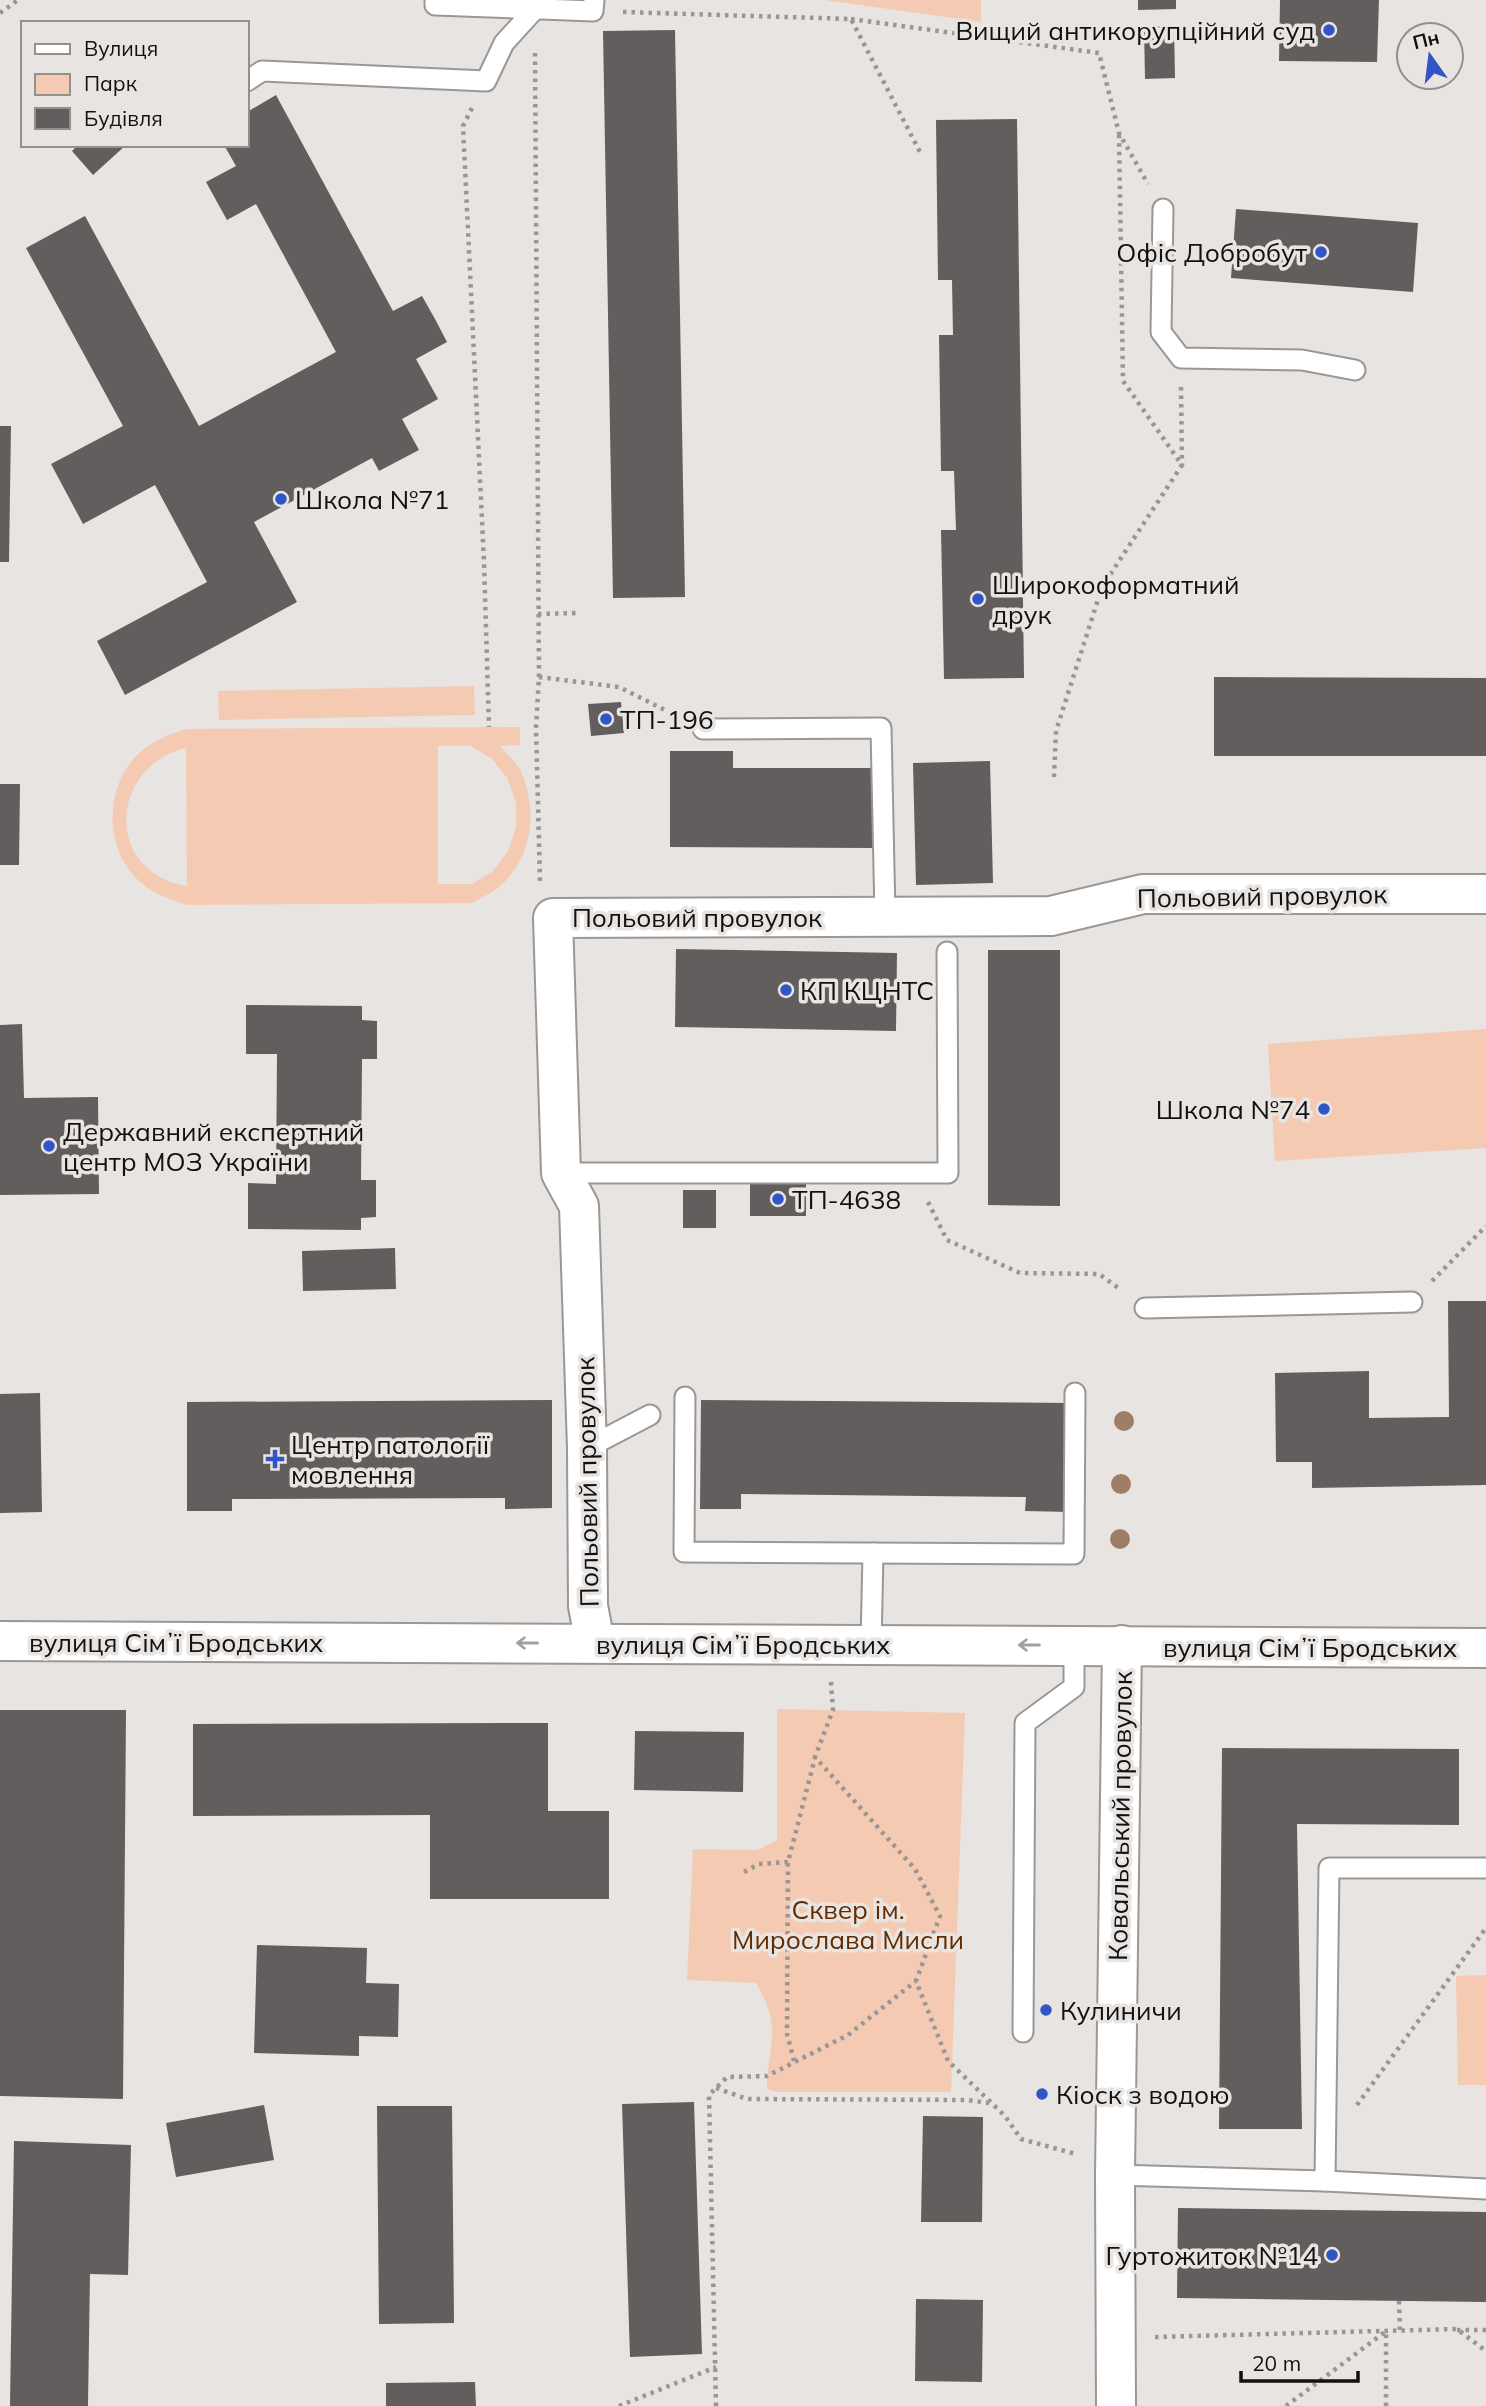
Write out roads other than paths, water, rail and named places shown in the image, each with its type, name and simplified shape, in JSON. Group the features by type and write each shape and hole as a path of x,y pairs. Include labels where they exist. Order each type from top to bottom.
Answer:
{"street":[{"name":"Польовий провулок","path":"595,1643 588,1606 587,1448 579,1206 561,1173 553,918 1051,916 1143,894 1486,894"},
{"name":"вулиця Сімʼї Бродських","path":"0,1641 1486,1648"},
{"name":"Ковальський провулок","path":"1116,2406 1115,2175 1122,1646"}],"lane":[{"path":"435,0 435,5 534,10 594,6"},
{"path":"248,80 262,71 486,81 504,43 534,10"},
{"path":"1163,209 1161,332 1181,358 1302,360 1355,370"},
{"path":"703,729 881,728 885,916"},
{"path":"561,1173 948,1173 947,952"},
{"path":"1145,1308 1412,1301"},
{"path":"685,1397 684,1552 1074,1554 1076,1393"},
{"path":"587,1448 650,1415"},
{"path":"872,1645 873,1553"},
{"path":"1023,2032 1025,1723 1074,1687 1074,1645"},
{"path":"1325,2181 1329,1868 1486,1868"},
{"path":"1115,2175 1486,2189"}],"place":[{"name":"Вищий антикорупційний суд","path":"1329,30"},
{"name":"Офіс Добробут","path":"1321,252"},
{"name":"Школа №71","path":"281,499"},
{"name":"Широкоформатний друк","path":"978,599"},
{"name":"ТП-196","path":"606,719"},
{"name":"КП КЦНТС","path":"786,990"},
{"name":"Школа №74","path":"1324,1109"},
{"name":"Державний експертний центр МОЗ України","path":"49,1146"},
{"name":"ТП-4638","path":"778,1199"},
{"name":"Центр патології мовлення","path":"275,1459"},
{"name":"Кулиничи","path":"1046,2010"},
{"name":"Кіоск з водою","path":"1042,2094"},
{"name":"Гуртожиток №14","path":"1332,2255"}],"park label":[{"name":"Сквер ім. Мирослава Мисли","path":"848,1924"}]}
